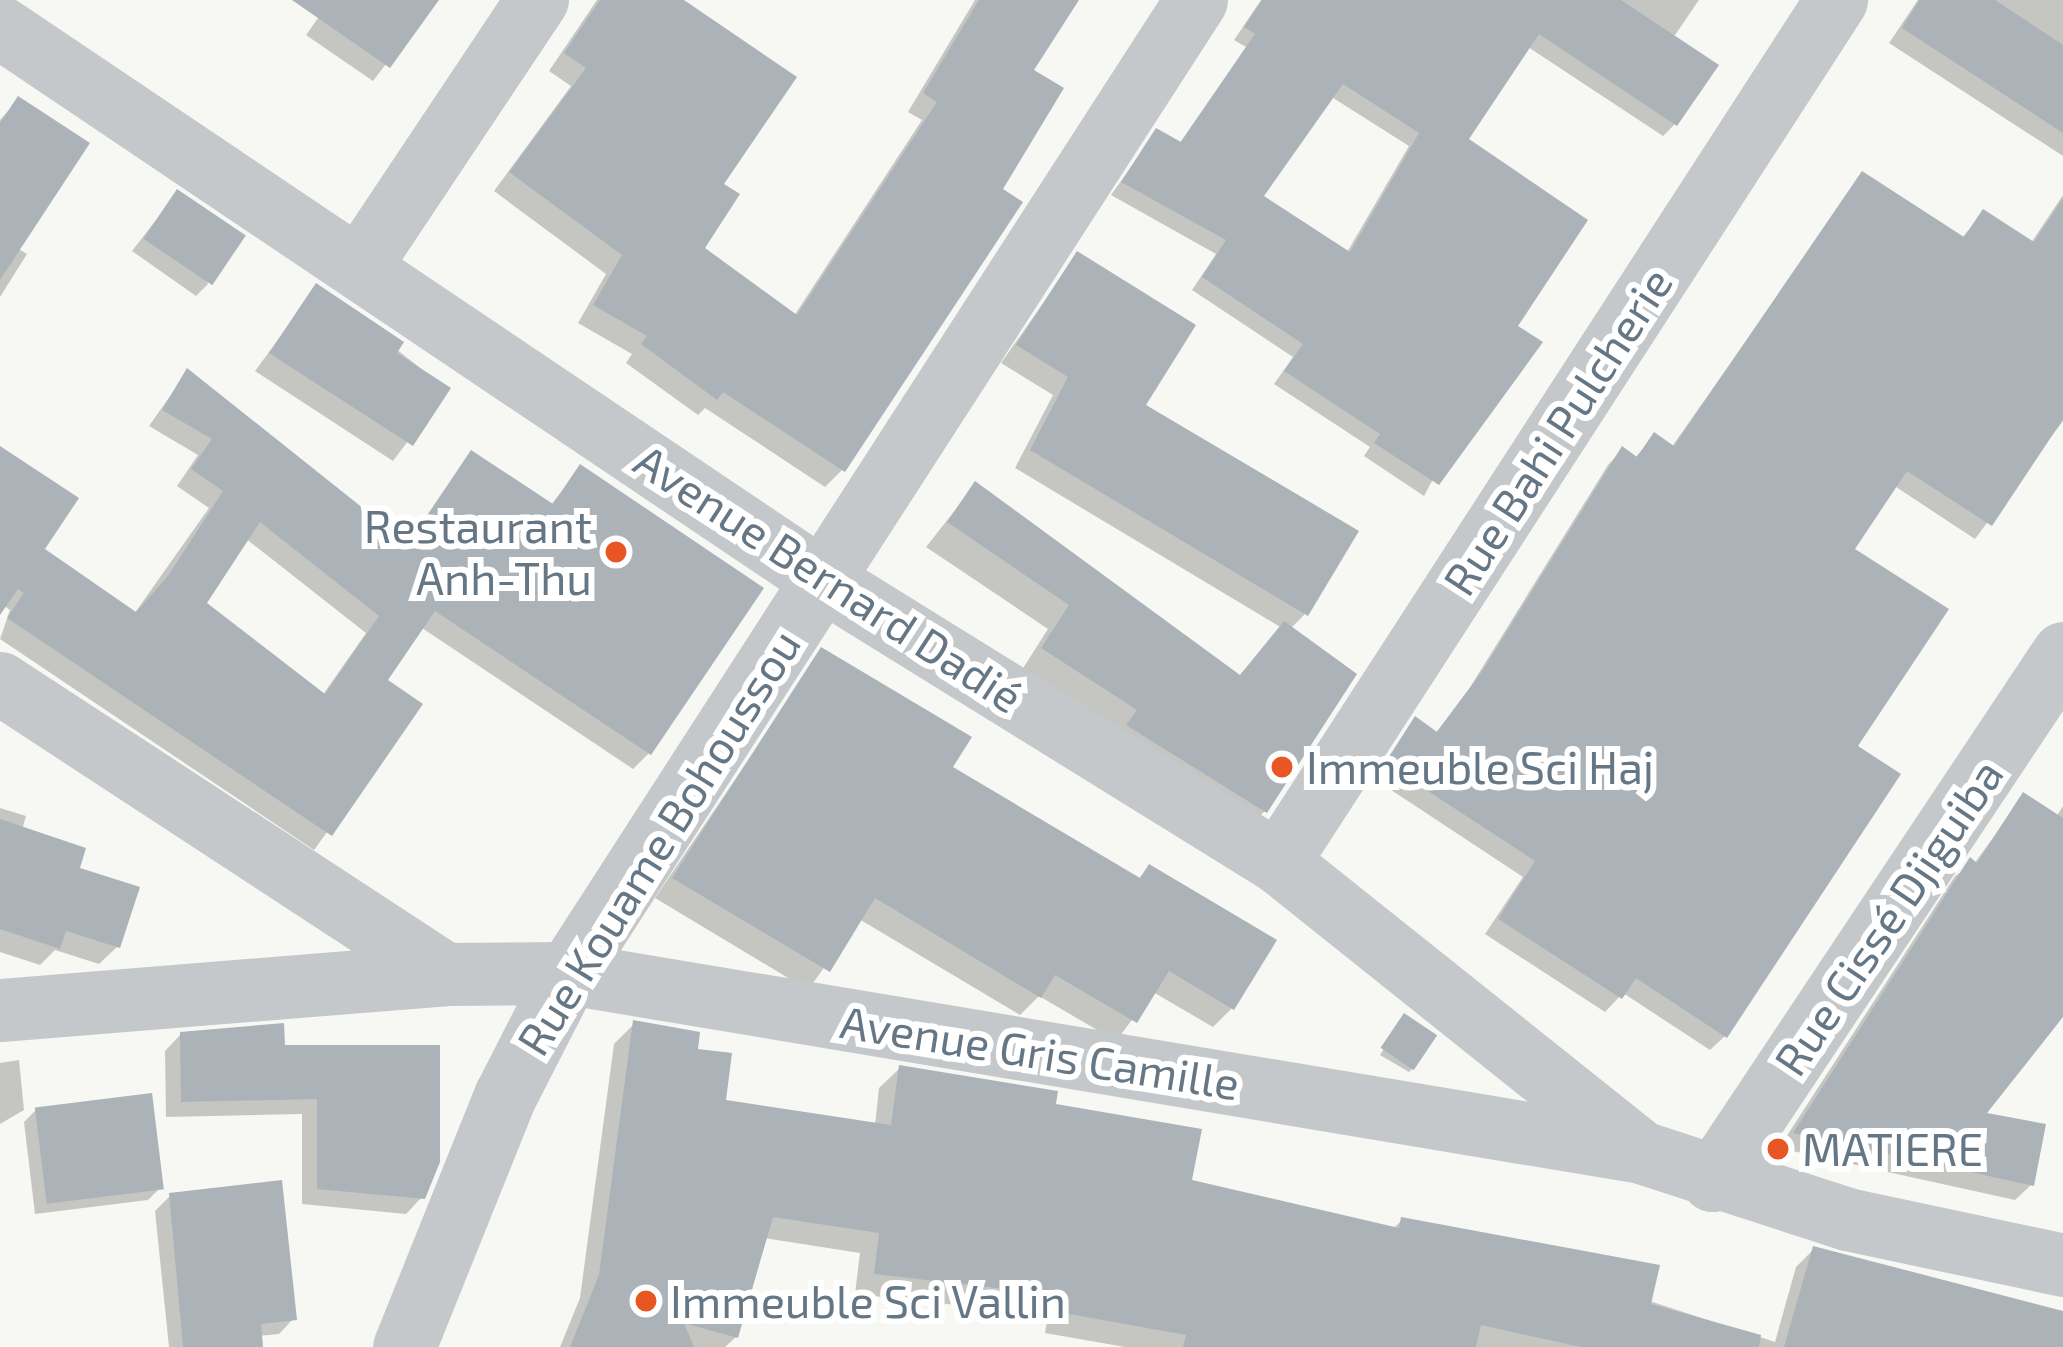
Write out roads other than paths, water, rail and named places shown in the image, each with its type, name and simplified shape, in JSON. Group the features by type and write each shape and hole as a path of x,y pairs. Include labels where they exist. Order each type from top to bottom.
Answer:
{"street":[{"path":"360,265 537,0"},
{"name":"Rue Kouame Bohoussou","path":"404,1347 506,1096 568,973 1196,0"},
{"name":"Rue Bahi Pulcherie","path":"1278,862 1836,0"},
{"name":"Avenue Bernard Dadié","path":"0,27 821,579 1278,862 1641,1152"},
{"name":"Rue Cissé Djiguiba","path":"1712,1180 2063,653"},
{"path":"0,683 445,974"},
{"name":"Avenue Gris Camille","path":"0,1010 445,974 568,973 1641,1152 1712,1180 1846,1219 2063,1265"}],"place":[{"name":"Restaurant Anh-Thu","path":"616,552"},
{"name":"Immeuble Sci Haj","path":"1282,767"},
{"name":"MATIERE","path":"1778,1149"},
{"name":"Immeuble Sci Vallin","path":"646,1301"}]}
